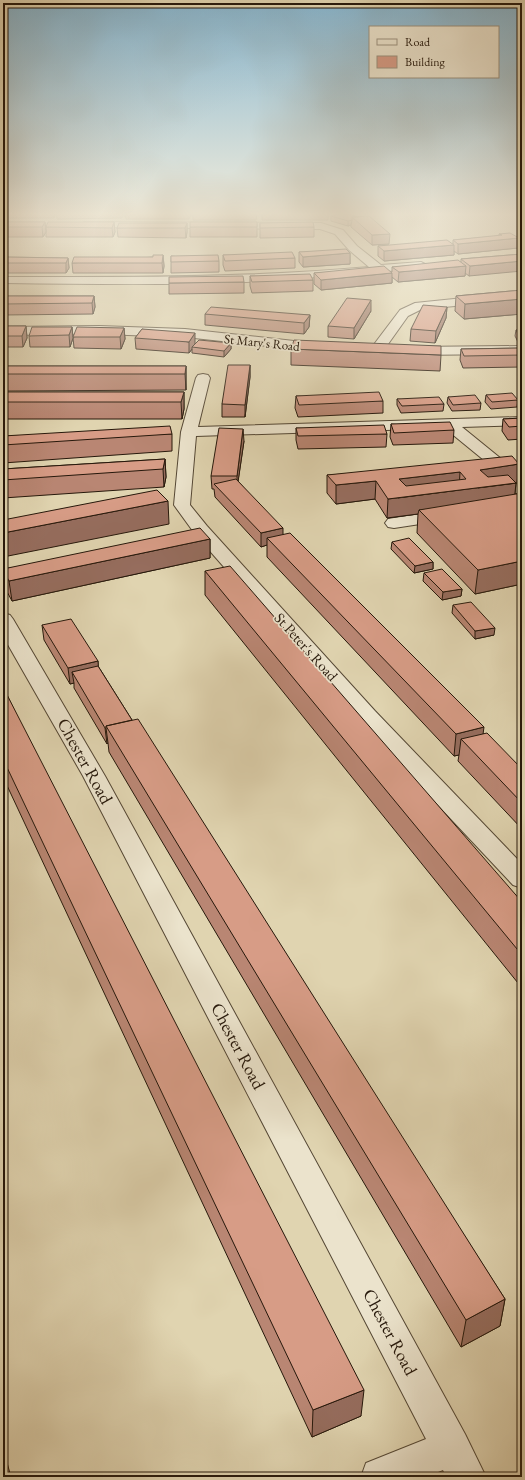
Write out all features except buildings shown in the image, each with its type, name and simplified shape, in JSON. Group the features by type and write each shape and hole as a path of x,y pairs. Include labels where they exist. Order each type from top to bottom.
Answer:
{"street":[{"path":"37,295 40,282"},
{"path":"376,351 404,312 419,306 522,296"},
{"name":"St Mary's Road","path":"3,332 99,330 185,333 331,349"},
{"path":"361,351 522,350"},
{"name":"St Peter's Road","path":"203,378 190,399 189,432 178,464 182,505 193,531 522,879"},
{"path":"189,432 522,421"},
{"path":"453,424 457,430 504,470 513,476 522,474"},
{"path":"394,523 464,513"},
{"name":"Chester Road","path":"3,619 94,776 459,1462"},
{"path":"380,1477 459,1462"}]}
